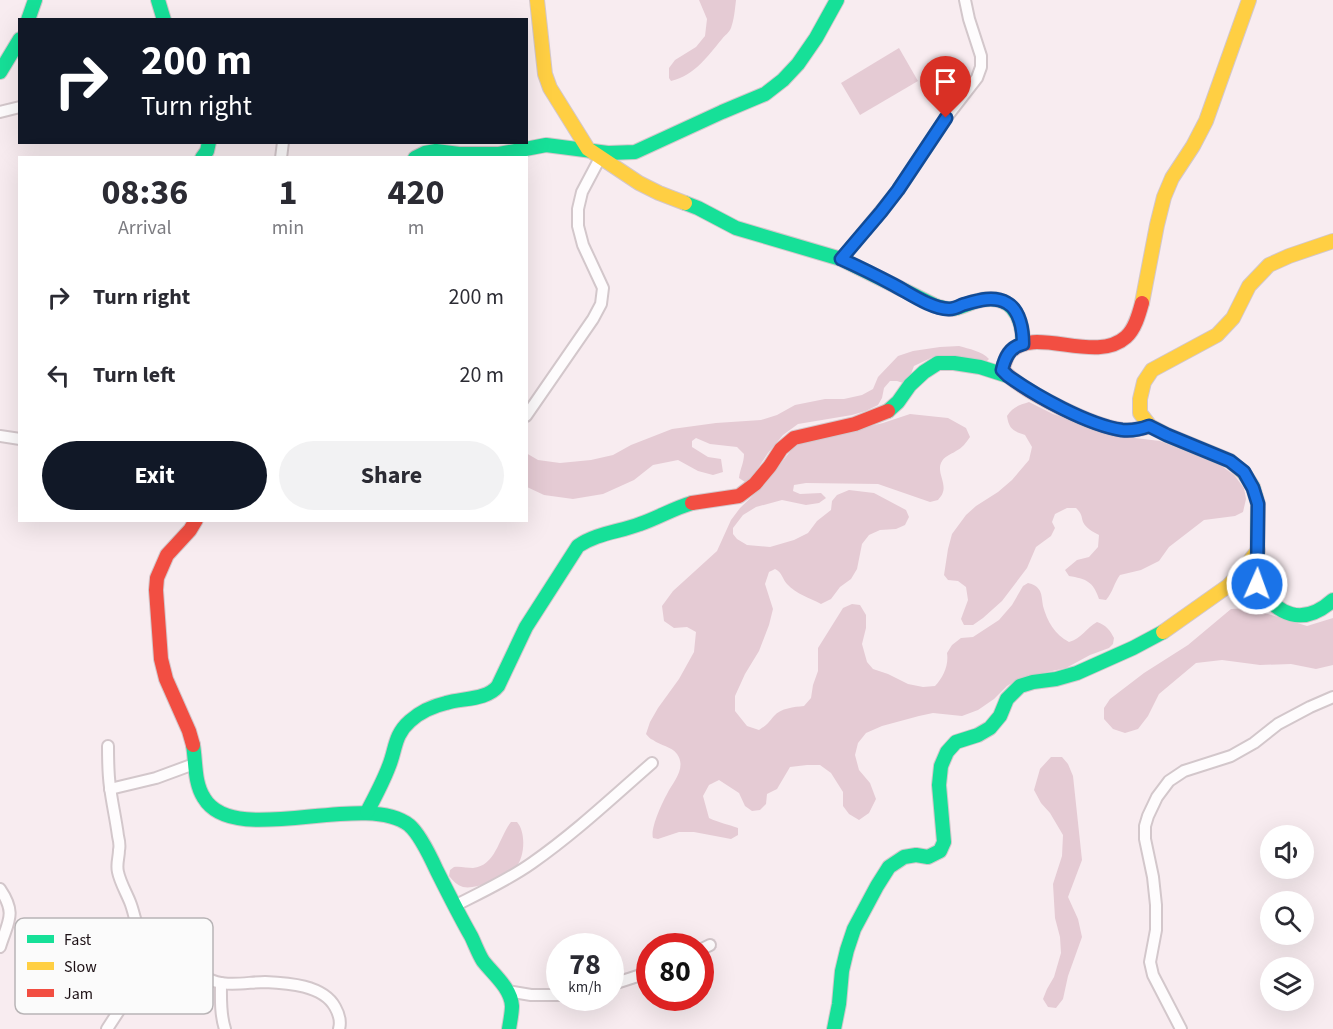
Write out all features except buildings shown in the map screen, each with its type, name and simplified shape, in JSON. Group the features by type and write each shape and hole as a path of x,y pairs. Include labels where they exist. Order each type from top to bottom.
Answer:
{"main road":[{"path":"29,18 35,0"},
{"path":"158,0 163,18"},
{"path":"537,0 545,74 550,88 588,149 600,158 659,194 698,208 736,228 841,259 936,306 951,309 980,300 993,299 1008,303 1020,321 1023,344"},
{"path":"419,156 436,151 459,154 499,154 546,145 608,153 635,152 765,94 798,64 816,38 837,0"},
{"path":"1008,376 1002,370 1004,362 1009,352 1017,345 1046,342 1099,347 1114,345 1125,338 1132,328 1139,314 1148,281 1155,233 1169,183 1199,137 1206,121 1249,0"},
{"path":"0,72 18,43"},
{"path":"1333,241 1289,256 1269,266 1249,286 1233,318 1217,335 1152,370 1144,382 1140,399 1140,413 1149,426 1230,461 1244,472 1253,488 1258,504 1257,584 1262,594 1271,603 1292,615 1304,616 1316,613 1333,600"},
{"path":"367,812 387,774 401,731 408,722 422,711 458,699 488,695 493,692 530,620 578,546 586,540 642,524 690,503 739,496 755,484 782,449 794,438 855,424 886,412 898,402 910,385 938,363 981,367 1008,376 1067,411 1122,430 1149,426"},
{"path":"195,522 167,555 157,578 156,590 161,659 166,679 189,731 198,784 204,800 216,810 229,816 246,819 268,820 367,812 384,815 410,826 425,847 483,959 507,991 512,1006 509,1029"},
{"path":"834,1029 847,950 854,929 877,886 889,867 904,857 916,855 928,857 940,851 944,842 939,785 941,766 947,752 956,742 978,735 990,728 1000,716 1007,699 1020,686 1077,674 1164,632 1228,586 1258,550"}],"street":[{"path":"841,259 898,190 946,118 977,78 981,68 981,56 965,0"},
{"path":"0,112 18,108"},
{"path":"528,413 601,304 603,288 583,245 578,226 578,209 582,192 600,158"},
{"path":"0,435 18,439"},
{"path":"1181,1029 1154,975 1150,962 1156,930 1156,905 1153,877 1144,839 1148,816 1157,797 1169,781 1184,771 1231,756 1254,743 1278,724 1333,697"},
{"path":"108,746 110,789 118,835 119,850 116,862 118,874 136,918"},
{"path":"456,905 531,864 577,828 652,763"},
{"path":"110,789 156,778 194,764"},
{"path":"0,889 10,909 10,918 0,947"},
{"path":"213,981 278,983 319,992 335,1007 339,1029"},
{"path":"221,982 222,1020 225,1029"},
{"path":"507,991 546,995"},
{"path":"107,1029 117,1014"}],"shaded area":[{"path":"699,0 736,0 731,28 694,70 671,81 669,68 675,60 696,47 705,36 707,19"},
{"path":"899,48 918,81 860,115 841,83"},
{"path":"959,346 979,352 989,359 986,362 935,356 914,366 909,379 903,383 890,381 884,388 878,405 866,411 798,424 783,435 751,479 745,482 739,478 744,454 737,447 710,444 696,438 692,441 692,447 708,457 721,459 723,472 713,475 698,471 678,460 653,465 634,480 603,494 573,499 544,495 528,487 528,454 538,460 560,463 591,460 613,455 631,445 672,429 761,420 777,415 795,405 862,395 873,389 878,377 898,356 940,347"},
{"path":"1029,402 1053,414 1106,431 1160,441 1219,464 1234,475 1244,488 1246,499 1243,512 1235,516 1204,520 1169,547 1159,561 1141,570 1120,575 1106,600 1099,599 1088,582 1069,576 1065,570 1077,560 1089,557 1098,547 1099,535 1086,526 1076,508 1067,508 1055,514 1052,522 1055,528 1051,536 1036,547 1027,568 1002,601 973,625 964,625 961,619 968,600 966,587 958,581 948,580 944,575 952,534 966,515 1012,480 1029,460 1032,447 1025,435 1010,427 1007,416 1012,410"},
{"path":"910,414 948,418 966,428 970,437 962,447 945,457 941,463 944,489 938,500 930,502 878,484 806,483 794,485 793,491 800,494 821,493 826,498 819,503 806,505 782,500 756,507 743,515 733,528 733,534 737,539 747,545 770,547 794,540 808,533 817,521 831,510 832,501 837,495 849,490 874,493 906,510 909,517 905,525 896,529 880,530 869,535 862,544 857,569 851,579 840,587 831,599 821,604 791,587 775,569 769,572 765,584 773,609 769,625 759,651 735,696 735,711 747,726 759,730 780,711 804,706 811,698 818,671 818,648 843,608 852,604 860,605 866,615 862,644 867,662 873,669 908,684 923,687 935,686 941,679 946,667 947,653 952,645 961,638 973,637 999,620 1012,605 1023,586 1028,583 1040,591 1049,622 1064,639 1069,642 1073,641 1097,622 1109,630 1114,638 1113,644 1066,668 1020,678 978,710 962,716 933,713 882,726 866,733 858,743 855,755 859,770 870,783 876,799 869,813 859,820 849,814 843,806 843,792 831,773 820,765 807,765 790,767 777,789 767,794 766,804 760,810 752,811 745,806 739,793 719,780 709,785 703,796 709,818 738,828 738,835 731,839 694,832 679,832 658,839 653,838 657,816 680,770 680,759 675,751 652,740 646,734 658,708 679,679 694,652 696,632 687,627 674,628 664,621 662,606 673,591 717,551 731,520 740,508 765,484 799,443 883,423"},
{"path":"1249,608 1307,626 1333,618 1333,665 1316,669 1291,664 1260,665 1222,660 1196,663 1159,694 1148,716 1138,729 1125,733 1113,729 1104,719 1104,708 1110,699 1144,673 1188,645 1231,609"},
{"path":"1051,757 1062,757 1073,776 1082,860 1068,897 1078,919 1082,937 1068,976 1063,999 1056,1008 1048,1007 1043,999 1054,977 1061,953 1055,918 1053,884 1062,856 1063,835 1034,790 1040,769"},
{"path":"511,822 517,822 520,826 523,838 523,851 516,867 499,879 476,887 463,887 449,876 450,870 454,867 473,868 487,862"}],"traffic: fast":[{"path":"29,18 35,0"},
{"path":"158,0 163,18"},
{"path":"419,156 436,151 459,154 499,154 546,145 608,153 635,152 765,94 798,64 816,38 837,0"},
{"path":"0,72 18,42"},
{"path":"203,156 209,144"},
{"path":"685,203 736,228 841,259 936,306 953,309 988,299 1006,303 1017,315 1023,344"},
{"path":"888,411 898,402 910,385 938,363 980,367 1008,376"},
{"path":"1244,473 1253,487 1258,504 1257,584 1273,604 1291,614 1311,613 1333,600"},
{"path":"367,812 387,772 398,737 410,721 441,704 488,694 498,686 526,627 578,546 593,538 640,524 692,503"},
{"path":"834,1029 847,950 854,929 877,886 889,867 904,857 916,855 928,857 940,851 944,842 939,785 941,766 947,752 956,742 978,735 990,728 1000,716 1007,699 1020,686 1077,673 1163,632"},
{"path":"193,745 201,792 204,798 220,812 242,819 270,820 362,813 388,816 409,825 425,846 483,961 501,982 511,999 509,1029"}],"traffic: slow":[{"path":"537,0 545,74 550,88 588,149 639,183 685,203"},
{"path":"1142,303 1164,197 1172,178 1206,121 1249,0"},
{"path":"1244,473 1230,461 1150,426 1140,413 1144,382 1152,370 1217,335 1233,318 1249,286 1269,265 1333,241"},
{"path":"1163,632 1228,586 1258,550"}],"traffic: jam":[{"path":"1142,303 1132,330 1113,345 1082,347 1033,342 1020,345 1009,353 1002,370 1041,398 1093,422 1122,430 1136,430 1150,426"},
{"path":"692,503 739,496 755,484 781,449 794,438 855,424 888,411"},
{"path":"193,745 166,679 161,659 156,590 157,578 167,555 195,522"}],"route":[{"path":"946,118 898,190 841,259 936,306 951,309 980,300 993,299 1008,303 1020,321 1023,344 1017,345 1009,352 1002,370 1019,384 1067,411 1099,423 1122,430 1149,426 1230,461 1244,472 1253,488 1258,504 1257,584"}]}
